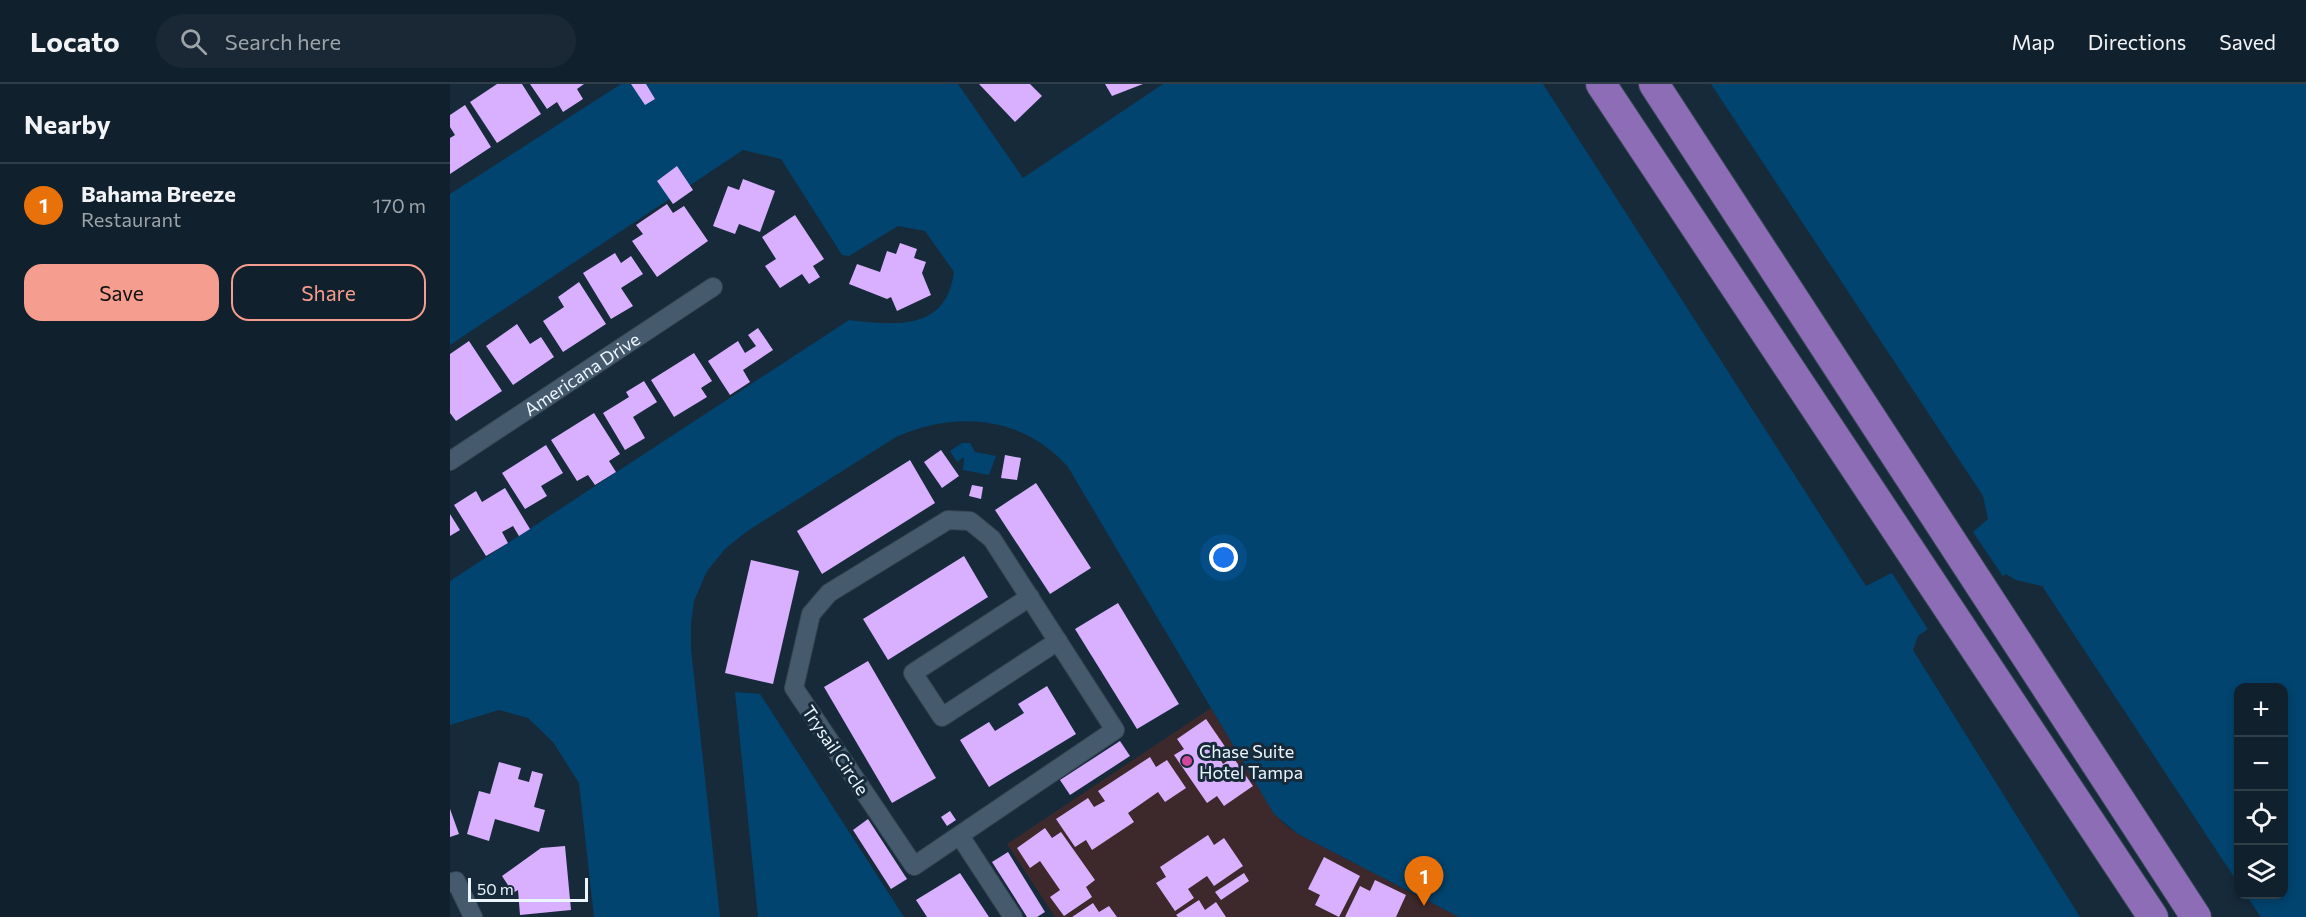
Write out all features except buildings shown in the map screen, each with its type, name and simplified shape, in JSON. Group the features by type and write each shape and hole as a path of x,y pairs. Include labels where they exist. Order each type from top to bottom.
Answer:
{"highway":[{"path":"1601,84 2153,917"},
{"path":"1654,84 2196,917"},
{"path":"1672,84 1694,143"}],"street":[{"name":"Americana Drive","path":"450,461 713,287"},
{"name":"Trysail Circle","path":"948,520 970,521 992,539 1030,597 1116,730 914,866 794,687 811,614 829,593 948,520"},
{"path":"1030,597 913,673 942,717 1058,641"},
{"path":"960,836 1013,917"},
{"path":"450,883 456,881 473,917"}],"shaded area":[{"name":"Chase Suite Hotel Tampa","path":"1211,708 1274,813 1285,825 1298,834 1459,917 1055,917 1007,844"}],"water":[{"path":"621,84 958,84 1023,178 1163,84 1543,84 1866,586 1974,531 1988,519 1983,496 1711,84 2306,84 2306,917 2261,917 2249,899 2288,899 2288,683 2234,683 2234,877 2042,586 2016,580 2006,574 1918,636 1913,650 2080,917 1459,917 1298,834 1274,814 1068,467 1050,450 1031,437 1010,428 965,421 919,428 896,437 746,532 726,548 707,571 694,601 691,649 720,917 594,917 579,783 553,742 528,718 499,710 450,725 450,581 849,320 900,323 929,315 941,306 949,291 954,272 925,231 898,226 849,256 842,255 781,159 743,150 450,345 450,194"},
{"path":"962,443 970,443 975,452 996,456 989,475 963,470 964,457 957,462 950,451"},
{"path":"735,692 760,694 904,917 758,917"}],"pier":[{"path":"1971,529 2004,578 1929,631 1890,570"}],"place":[{"name":"Chase Suite Hotel Tampa","path":"1187,761"},
{"name":"Bahama Breeze","path":"1424,906"}]}
